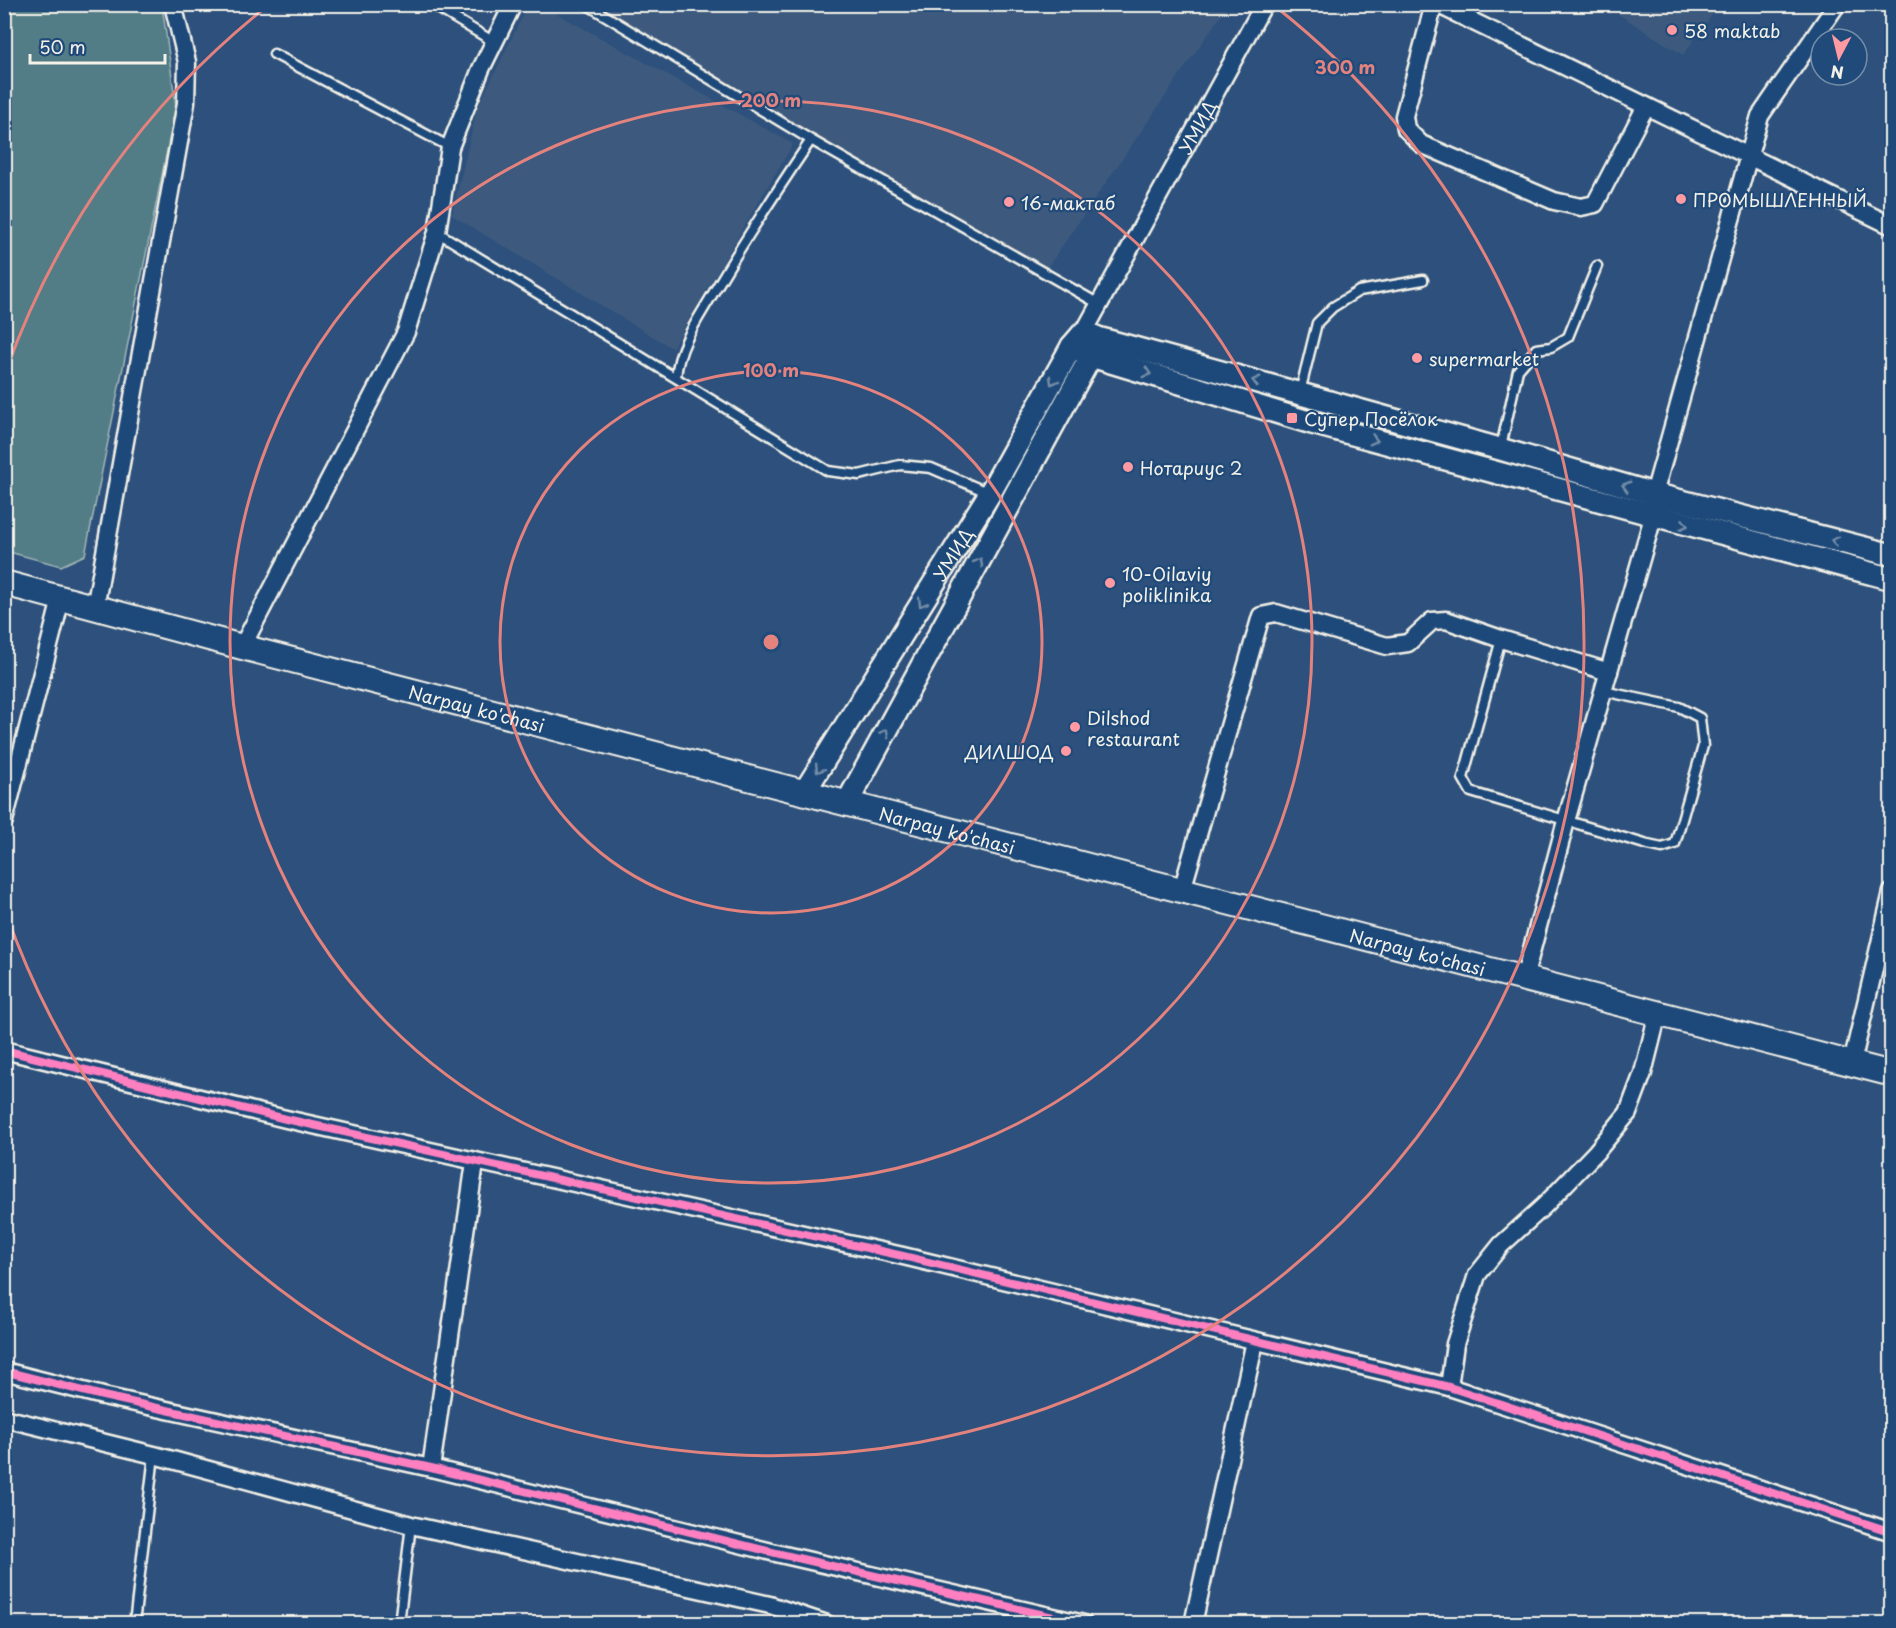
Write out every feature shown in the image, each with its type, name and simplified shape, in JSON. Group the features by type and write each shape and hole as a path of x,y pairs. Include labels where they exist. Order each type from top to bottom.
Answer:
{"main road":[{"name":"Narpay ko'chasi","path":"4,583 242,647 1892,1074"}],"street":[{"path":"95,608 186,104 187,62 173,4"},
{"path":"242,647 406,332 436,232 450,147 481,69 513,4"},
{"name":"УМИД","path":"1097,308 1264,4"},
{"path":"1646,106 1595,204 1581,207 1554,201 1421,144 1406,129 1404,116 1436,4 1646,106 1892,226"},
{"path":"1524,979 1566,821 1653,517 1654,494 1760,116 1838,4"},
{"path":"1086,343 1097,308"},
{"path":"1086,343 1299,393 1654,494 1892,555"},
{"path":"1086,343 1312,423 1653,517 1892,579"},
{"name":"УМИД","path":"805,791 1086,343"},
{"name":"УМИД","path":"848,803 1086,343"},
{"path":"4,821 62,599"},
{"path":"1182,890 1261,616 1276,613 1387,646 1407,643 1432,621 1446,620 1609,672"},
{"path":"1852,1063 1892,892"},
{"path":"1449,1387 1455,1344 1477,1275 1502,1245 1596,1152 1628,1113 1642,1073 1658,1012"},
{"path":"4,1050 286,1119 903,1256 1449,1387 1892,1532"},
{"path":"431,1468 475,1162"},
{"path":"1193,1623 1256,1341"},
{"path":"4,1371 103,1396 431,1468 780,1554 1084,1623"},
{"path":"4,1418 154,1455 411,1526 770,1605 827,1623"}],"lane":[{"path":"431,4 495,42"},
{"path":"586,4 811,140 1097,308"},
{"path":"274,54 450,147"},
{"path":"676,377 678,360 685,340 740,247 811,140"},
{"path":"436,232 828,471 860,475 900,465 931,468 990,493"},
{"path":"1500,449 1518,370 1536,349 1551,347 1568,337 1597,266"},
{"path":"1299,393 1317,323 1333,307 1359,291 1423,280"},
{"path":"1501,639 1463,778 1471,792 1648,845 1662,848 1675,844 1703,746 1700,718 1679,707 1604,691"},
{"path":"134,1623 154,1455"},
{"path":"399,1623 411,1526"}],"shaded area":[{"path":"528,5 541,5 793,144 672,348 452,215 477,109"},
{"name":"16-мактаб","path":"590,5 1228,5 1045,271"},
{"name":"58 maktab","path":"1604,5 1719,5 1683,55"}],"green space":[{"path":"4,5 162,5 176,106 85,555 61,566 5,551"}],"cycle path":[{"path":"4,1050 286,1119 903,1256 1449,1387 1892,1532"},
{"path":"4,1371 103,1396 431,1468 780,1554 1084,1624"}],"place":[{"name":"58 maktab","path":"1672,30"},
{"name":"ПРОМЫШЛЕННЫЙ","path":"1681,199"},
{"name":"16-мактаб","path":"1009,202"},
{"name":"supermarket","path":"1417,358"},
{"name":"Супер Посёлок","path":"1292,418"},
{"name":"Нотариус 2","path":"1128,467"},
{"name":"10-Oilaviy poliklinika","path":"1110,583"},
{"name":"Dilshod restaurant","path":"1075,727"},
{"name":"ДИЛШОД","path":"1066,751"}]}
